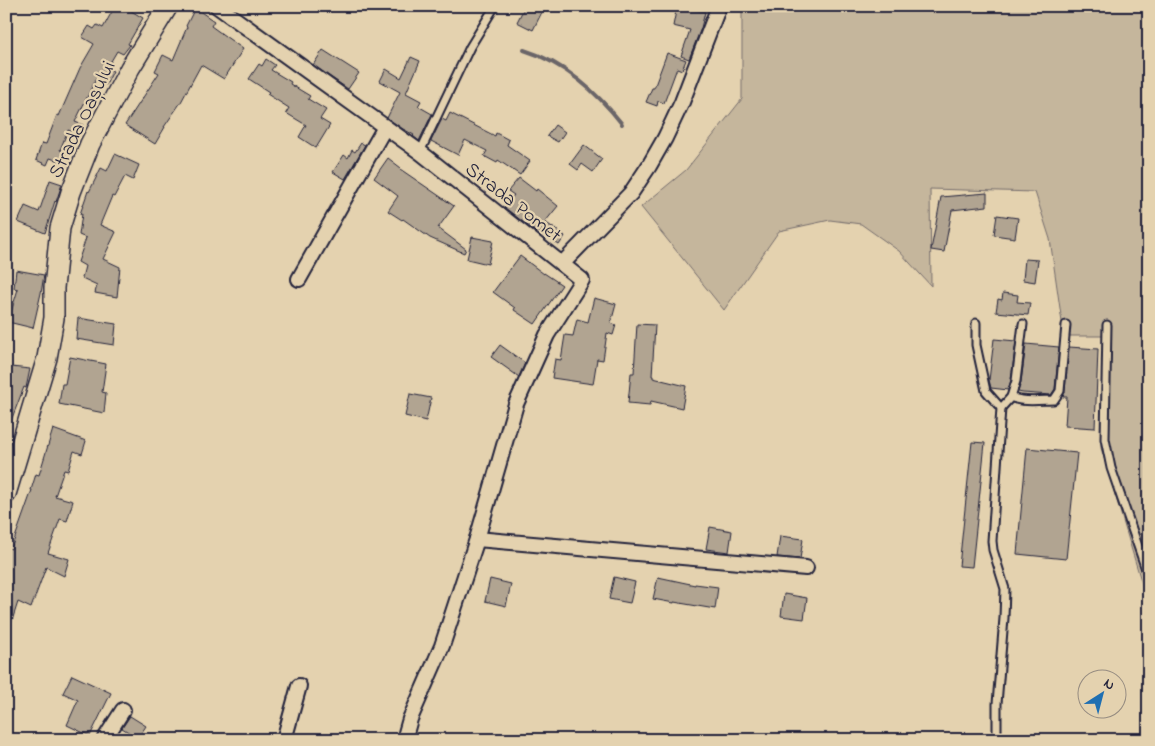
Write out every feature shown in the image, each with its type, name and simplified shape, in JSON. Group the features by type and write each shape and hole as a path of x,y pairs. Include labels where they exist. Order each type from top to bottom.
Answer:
{"main road":[{"name":"Strada Oașului","path":"6,494 47,358 54,318 54,288 60,228 70,192 90,144 130,68 168,6"}],"street":[{"name":"Strada Pomet","path":"217,6 420,152 562,264 631,192 649,166 682,102 719,6"},
{"path":"299,279 385,127"},
{"path":"404,740 410,719 442,646 477,539 516,404 547,334 582,280 562,264"},
{"path":"477,539 806,568"},
{"path":"284,740 299,686"},
{"path":"104,740 123,710"}],"lane":[{"path":"420,152 470,47 495,6"},
{"path":"976,323 976,345 986,391 1000,408"},
{"path":"997,740 997,704 1005,589 992,541 1000,408 1011,397 1016,381 1023,324"},
{"path":"1011,397 1014,399 1036,401 1054,400 1060,391 1066,325"},
{"path":"1107,325 1105,439 1111,468 1149,578"}],"shaded area":[{"path":"742,6 1149,6 1149,607 1101,448 1105,336 1064,336 1050,239 1035,192 930,189 931,286 899,251 861,224 830,220 779,231 724,310 641,207 686,170 742,99"}],"building":[{"path":"115,6 123,6 143,18 128,44 130,45 123,54 117,51 107,68 113,71 106,85 96,79 75,122 83,125 80,135 68,130 60,150 66,152 62,162 50,158 47,165 36,160 42,143 46,144 57,115 59,116 80,68 94,44 82,37 89,26 94,29 97,25 103,28"},
{"path":"525,6 545,6 533,30 517,22"},
{"path":"677,6 705,12 689,59 681,56 690,30 673,26"},
{"path":"195,8 214,21 211,26 243,49 224,79 201,65 155,144 125,125 159,73 155,71 163,55 173,60"},
{"path":"323,50 359,73 348,89 313,65"},
{"path":"667,53 686,60 682,70 677,68 664,103 658,101 657,106 646,102 652,88 654,88"},
{"path":"411,57 420,61 406,93 421,101 418,106 432,114 419,141 414,135 387,118 400,92 380,81 386,69 401,78"},
{"path":"266,59 275,65 271,70 291,82 290,84 310,96 308,99 326,110 320,119 330,125 316,148 299,137 306,125 286,113 289,108 267,94 269,92 249,79 259,64 262,66"},
{"path":"450,113 495,136 496,133 509,140 507,145 530,161 520,175 498,160 497,163 484,156 487,151 465,140 458,155 431,141 442,119 446,121"},
{"path":"555,125 565,132 558,142 547,136"},
{"path":"361,143 365,145 345,179 333,172 344,155 348,158 352,150 355,152"},
{"path":"584,145 602,159 593,172 582,164 578,170 570,164"},
{"path":"115,154 139,165 133,180 125,176 114,197 112,196 100,225 116,232 103,259 120,267 117,297 95,293 97,285 82,278 85,266 78,262 86,238 79,235 82,214 80,214 88,191 101,168 107,171"},
{"path":"388,158 400,169 454,206 438,228 466,249 464,253 430,238 388,211 398,196 374,178"},
{"path":"519,178 536,191 537,189 558,206 545,222 565,236 559,245 538,231 537,233 504,207 514,195 508,191"},
{"path":"50,180 62,184 45,233 18,222 25,206 39,212"},
{"path":"987,193 987,206 952,210 944,252 931,250 941,197"},
{"path":"997,215 1018,218 1015,238 994,235"},
{"path":"472,237 493,241 488,264 467,259"},
{"path":"520,256 562,285 535,324 514,310 515,308 493,292"},
{"path":"1025,259 1038,260 1035,282 1023,280"},
{"path":"16,270 44,275 33,328 8,322 18,289 14,288"},
{"path":"1003,293 1018,295 1017,302 1030,303 1028,315 996,312 998,299 1002,300"},
{"path":"594,298 616,304 611,323 616,325 613,335 607,333 603,360 597,359 593,384 552,378 555,359 561,360 565,335 573,336 577,319 588,322"},
{"path":"78,318 116,324 114,345 76,339"},
{"path":"637,324 655,325 652,376 653,378 686,386 682,408 651,401 650,405 628,403 631,373 634,373"},
{"path":"994,339 1016,341 1008,390 991,388 989,380"},
{"path":"1026,344 1059,347 1055,389 1051,395 1018,392"},
{"path":"500,345 525,363 519,377 491,357"},
{"path":"1069,347 1098,349 1095,428 1065,426 1067,397 1063,397"},
{"path":"70,357 106,364 102,392 106,393 104,413 59,404 62,384 65,384"},
{"path":"11,367 30,369 26,388 24,387 7,431 6,397 8,398"},
{"path":"410,394 431,398 426,421 405,416"},
{"path":"53,429 86,441 82,454 74,451 68,471 64,470 55,496 73,501 67,521 60,519 48,553 69,559 64,576 46,567 31,608 18,602 8,633 6,632 6,547 11,549 36,474 39,475"},
{"path":"972,442 985,443 972,567 959,566"},
{"path":"1027,448 1077,453 1066,559 1017,554"},
{"path":"710,527 732,531 729,552 706,549"},
{"path":"780,536 803,539 800,559 777,557"},
{"path":"614,577 635,582 630,603 609,599"},
{"path":"658,577 695,585 718,587 715,609 653,599"},
{"path":"490,579 511,584 506,606 485,601"},
{"path":"784,594 807,598 804,619 781,616"},
{"path":"72,675 111,693 90,736 67,725 78,700 63,693"},
{"path":"130,716 146,726 138,738 122,728"}],"waterway":[{"path":"524,50 538,55 566,70 602,101 622,124"}]}
